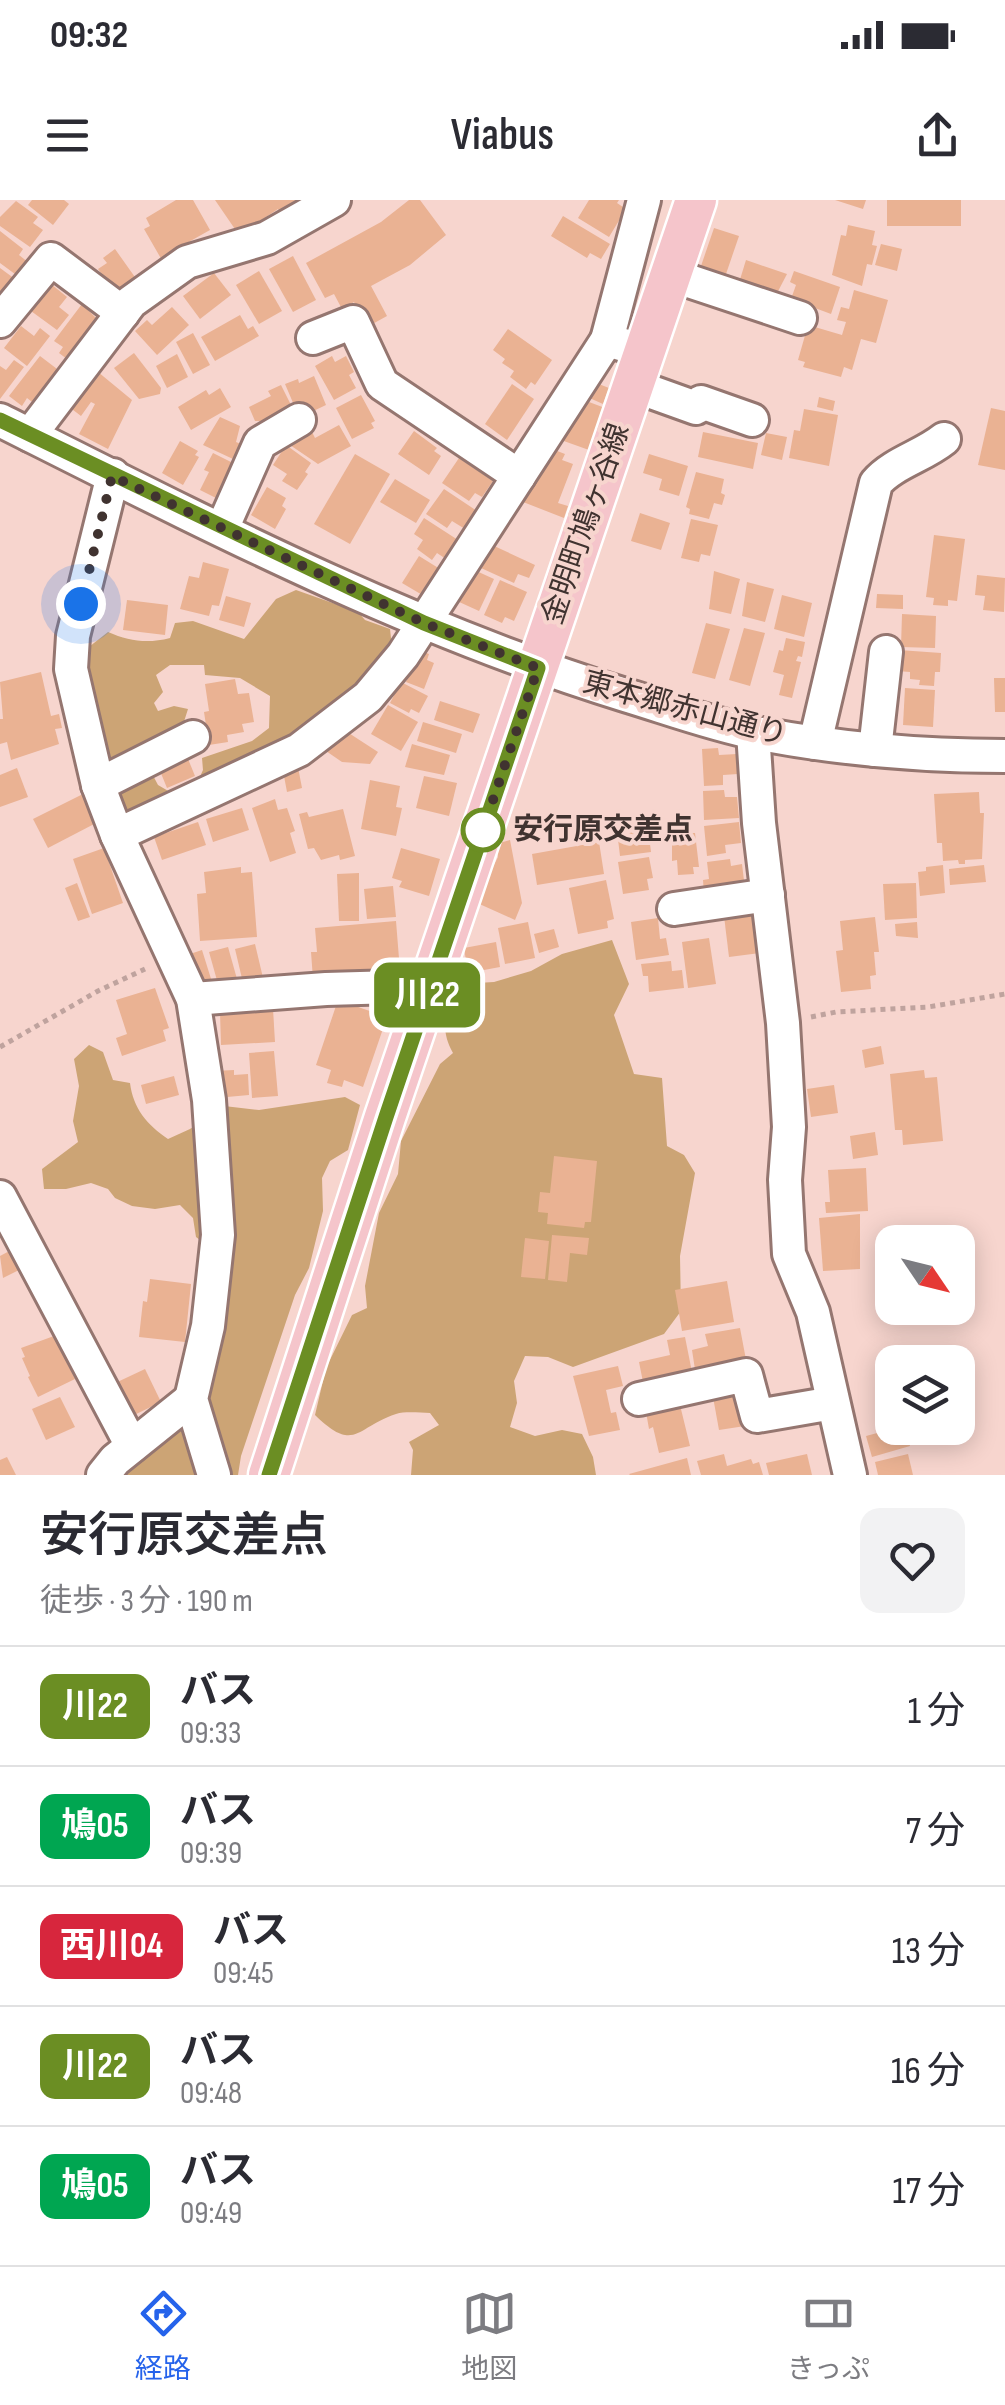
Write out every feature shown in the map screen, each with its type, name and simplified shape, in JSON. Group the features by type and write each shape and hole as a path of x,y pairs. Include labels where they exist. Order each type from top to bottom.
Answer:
{"main road":[{"name":"金明町鳩ヶ谷線","path":"269,1475 538,668 628,359 671,275 696,200"}],"street":[{"path":"30,435 131,302 186,262 267,238 334,200"},
{"path":"117,835 300,750 368,697 403,655 519,476 628,359 644,200"},
{"path":"0,321 52,259 123,313"},
{"path":"671,275 800,318"},
{"path":"313,338 353,322 382,384 519,476"},
{"path":"628,359 696,408 701,402 752,420"},
{"name":"東本郷赤山通り","path":"0,420 424,623 538,668 753,732 875,750 938,756 1005,756"},
{"path":"222,529 260,444 300,420"},
{"path":"814,742 876,483 886,472 926,454 944,439"},
{"path":"112,476 74,636 71,669 98,785 193,999 209,1100 218,1235 208,1326 191,1399 214,1475"},
{"path":"875,750 886,652"},
{"path":"753,732 783,1023 789,1127 785,1180 789,1254 812,1312 850,1475"},
{"path":"98,785 193,737"},
{"path":"674,909 768,896"},
{"path":"193,999 430,986"},
{"path":"0,1197 132,1446"},
{"path":"640,1400 746,1375 758,1416 833,1403"},
{"path":"103,1475 191,1399"}],"path":[{"path":"0,1047 98,991 175,955"},
{"path":"783,1023 836,1012 928,1007 1005,994"}],"shaded area":[{"path":"296,590 358,612 365,620 390,629 392,647 382,669 325,720 127,823 109,798 148,766 158,785 170,792 198,781 203,770 202,758 252,741 269,728 270,696 240,678 205,675 204,665 170,665 156,675 163,692 154,703 158,711 174,706 188,709 181,731 130,757 108,761 80,654 108,632 138,641 162,640 170,638 175,623 193,621 244,639 276,599"},
{"path":"612,940 629,984 614,1015 634,1074 662,1078 667,1146 684,1155 695,1173 680,1256 681,1311 664,1334 573,1367 548,1357 525,1356 514,1381 517,1403 510,1427 535,1436 562,1430 582,1434 596,1475 411,1475 413,1450 409,1442 439,1425 430,1413 396,1414 348,1435 328,1427 315,1415 326,1368 352,1315 367,1308 365,1286 379,1213 398,1174 401,1141 440,1064 453,1053 445,1026 451,1002 459,984 494,982 531,971 562,954"},
{"path":"89,1045 103,1052 113,1080 130,1083 142,1115 168,1139 224,1106 259,1110 345,1097 360,1105 348,1150 330,1161 322,1178 323,1211 309,1268 295,1295 238,1475 115,1475 201,1398 205,1244 196,1237 193,1218 180,1205 155,1209 132,1206 115,1198 108,1189 91,1183 44,1189 42,1169 78,1142 73,1121 79,1086 74,1059"}],"building":[{"path":"32,200 64,200 69,204 53,225 28,205"},
{"path":"176,200 193,200 210,230 178,248 180,252 163,262 144,229 150,226 146,218"},
{"path":"215,200 306,200 283,216 278,209 239,235"},
{"path":"409,200 420,200 446,235 410,265 371,286 387,316 367,327 354,302 342,309 334,294 325,298 306,263 381,222"},
{"path":"589,200 619,200 617,203 626,209 609,237 578,218"},
{"path":"835,200 866,200 863,209"},
{"path":"887,200 961,200 961,226 887,226"},
{"path":"16,201 38,217 33,223 43,230 30,247 0,226 0,217"},
{"path":"563,216 610,244 601,259 590,253 587,258 551,236"},
{"path":"848,225 875,231 872,245 877,246 872,265 867,264 862,286 832,275 841,235 846,236"},
{"path":"714,228 739,236 726,274 701,266"},
{"path":"0,231 23,249 19,255 29,263 19,277 0,263"},
{"path":"881,244 902,249 897,271 875,265"},
{"path":"115,249 137,280 117,295 98,269 107,263 103,258"},
{"path":"293,256 316,300 293,312 269,269"},
{"path":"746,260 787,274 774,299 738,286"},
{"path":"0,268 15,279 0,298"},
{"path":"259,271 282,311 259,324 236,285"},
{"path":"794,271 840,287 831,314 791,299 796,285 790,282"},
{"path":"214,273 231,295 200,319 183,296"},
{"path":"51,284 67,297 59,307 69,315 57,330 31,311"},
{"path":"854,290 888,300 876,343 861,339 852,370 844,367 841,377 803,367 805,362 798,360 808,325 842,335 846,322 837,320 841,307 849,309"},
{"path":"82,304 100,322 71,362 59,353 63,347 54,341"},
{"path":"172,307 189,325 157,355 135,331 147,320 152,325"},
{"path":"240,315 248,329 253,326 259,336 215,361 201,337"},
{"path":"21,326 34,336 40,328 50,336 27,366 4,348"},
{"path":"508,329 552,360 535,385 531,382 526,389 510,377 514,371 493,350"},
{"path":"193,333 210,365 193,374 176,342"},
{"path":"134,353 161,388 160,394 139,399 114,368"},
{"path":"177,354 188,377 167,388 156,366"},
{"path":"40,356 61,372 36,405 27,398 22,406 9,396"},
{"path":"332,356 335,362 346,356 356,388 334,400 315,366"},
{"path":"14,360 24,367 0,399 0,366 6,370"},
{"path":"92,367 132,400 108,449 79,434 95,404 91,402 81,416 64,403"},
{"path":"314,376 326,405 305,415 299,402 294,405 285,384"},
{"path":"591,381 609,388 603,404 585,396"},
{"path":"512,384 534,399 507,440 485,424"},
{"path":"281,385 292,407 268,427 264,421 255,421 249,407 271,396 268,391"},
{"path":"220,388 231,407 191,430 178,407 206,390 209,395"},
{"path":"361,395 375,421 371,423 374,428 352,439 336,408"},
{"path":"819,397 835,401 833,411 817,407"},
{"path":"581,399 605,408 589,450 561,440"},
{"path":"991,408 1005,411 1005,470 978,465"},
{"path":"804,409 838,415 829,466 789,458 794,430 800,431"},
{"path":"220,417 240,426 236,442 241,444 233,459 203,445"},
{"path":"339,425 351,446 318,464 287,443 311,430 315,438"},
{"path":"414,431 437,448 434,451 441,456 429,475 398,454"},
{"path":"703,432 758,443 753,469 698,457"},
{"path":"766,433 787,437 782,460 761,455"},
{"path":"180,441 198,451 195,455 199,457 183,485 162,473"},
{"path":"286,445 311,463 297,490 282,481 287,474 273,465"},
{"path":"552,449 565,454 562,460 573,464 558,503 568,506 564,518 518,500"},
{"path":"213,453 237,465 222,495 218,493 216,498 200,490"},
{"path":"355,454 390,474 350,544 314,524"},
{"path":"649,454 688,466 679,496 659,490 662,479 643,473"},
{"path":"459,458 493,481 482,497 475,493 469,501 442,483"},
{"path":"696,472 724,479 722,505 714,503 709,519 689,514 686,507"},
{"path":"395,479 430,500 416,523 380,502"},
{"path":"267,487 286,498 282,506 286,509 275,529 251,515"},
{"path":"444,489 477,511 465,529 452,521 447,528 426,514"},
{"path":"640,513 670,523 661,550 631,541"},
{"path":"424,518 458,540 446,559 437,553 432,560 417,549 423,540 414,534"},
{"path":"691,519 718,525 710,556 701,554 699,562 681,558"},
{"path":"934,535 965,539 957,601 948,600 948,606 933,605 934,598 926,597"},
{"path":"492,545 535,565 529,578 518,574 514,583 481,568"},
{"path":"419,556 448,574 424,596 402,583"},
{"path":"203,562 229,569 219,606 212,605 209,616 180,609 189,576 199,578"},
{"path":"472,569 494,579 479,611 457,601"},
{"path":"714,571 740,579 731,614 709,609"},
{"path":"977,575 1005,578 1004,612 983,610 985,596 975,595"},
{"path":"500,580 527,592 514,621 505,617 502,623 484,615"},
{"path":"747,582 774,589 765,622 742,616"},
{"path":"877,594 903,595 903,609 876,608"},
{"path":"782,595 812,603 804,637 774,629"},
{"path":"226,596 251,603 244,627 219,620"},
{"path":"127,600 168,605 165,635 123,630"},
{"path":"902,614 936,616 935,648 901,647"},
{"path":"706,623 730,629 715,679 692,673"},
{"path":"744,628 765,633 750,686 729,680"},
{"path":"786,638 805,642 802,657 798,656 796,661 801,662 792,698 779,695 784,675 773,672"},
{"path":"419,650 429,654 427,660 434,663 424,689 406,682"},
{"path":"899,650 941,653 934,686 919,685 920,680 910,679 910,672 897,671"},
{"path":"41,672 51,716 59,714 62,728 55,729 59,744 11,760 7,742 0,744 0,682"},
{"path":"994,678 1005,678 1005,712 995,712"},
{"path":"235,679 238,694 249,693 254,722 242,724 244,732 227,735 228,742 209,745 205,684"},
{"path":"401,682 428,696 419,713 411,709 409,713 390,703"},
{"path":"905,688 935,690 933,727 903,725"},
{"path":"440,701 480,714 473,733 434,720"},
{"path":"388,705 418,722 401,751 371,734"},
{"path":"423,722 462,734 456,753 417,741"},
{"path":"341,728 378,752 370,764 342,762 326,751"},
{"path":"412,744 450,755 444,775 405,767"},
{"path":"718,748 719,755 737,754 738,774 723,775 723,785 704,786 702,749"},
{"path":"186,754 195,776 167,788 158,766"},
{"path":"297,762 302,788 287,792 282,765"},
{"path":"17,768 28,797 0,807 0,775"},
{"path":"424,776 457,783 449,816 416,808"},
{"path":"370,780 400,786 396,807 402,808 396,836 361,829"},
{"path":"724,790 725,797 737,797 739,818 704,820 703,791"},
{"path":"979,792 980,813 984,813 982,859 965,860 965,864 958,860 943,861 942,843 937,843 934,794"},
{"path":"83,794 98,822 48,848 33,819"},
{"path":"275,799 278,810 287,808 295,831 290,833 296,853 270,862 252,808"},
{"path":"242,808 249,830 213,842 206,819"},
{"path":"343,809 355,856 321,860 314,848 308,849 299,814 307,812 309,817"},
{"path":"198,822 206,845 162,860 154,837"},
{"path":"739,822 741,843 725,845 726,853 707,856 704,826"},
{"path":"688,823 689,833 695,833 699,867 693,867 694,874 678,875 677,860 672,861 672,825"},
{"path":"655,826 657,844 650,844 651,852 620,856 617,831"},
{"path":"510,840 522,903 515,920 475,902 498,857 496,844"},
{"path":"599,842 604,874 537,885 532,854"},
{"path":"104,848 123,903 92,914 73,859"},
{"path":"401,848 440,859 429,896 399,887 402,881 392,878"},
{"path":"649,857 653,878 647,879 649,890 623,894 618,862"},
{"path":"730,859 731,866 742,864 745,889 704,894 703,880 709,879 707,862"},
{"path":"943,865 945,893 920,896 918,872"},
{"path":"984,865 986,882 950,885 949,869"},
{"path":"241,867 241,873 252,872 257,937 200,941 197,894 206,893 204,872"},
{"path":"359,873 359,921 339,921 337,874"},
{"path":"606,880 614,919 607,921 608,928 578,934 569,888"},
{"path":"77,883 90,917 78,921 65,888"},
{"path":"916,883 917,918 885,920 883,884"},
{"path":"393,886 396,917 367,919 364,889"},
{"path":"755,913 760,953 729,957 724,916"},
{"path":"875,917 879,952 874,952 876,975 870,976 871,989 841,992 836,951 843,950 840,921"},
{"path":"658,918 660,939 666,938 669,955 636,960 631,922"},
{"path":"396,921 400,971 313,979 311,952 317,952 315,928"},
{"path":"528,922 535,958 505,964 498,928"},
{"path":"917,922 918,938 896,936 895,924"},
{"path":"554,929 559,947 539,953 534,934"},
{"path":"709,938 716,984 688,988 682,942"},
{"path":"496,942 500,967 468,973 464,948"},
{"path":"255,944 264,982 244,987 235,949"},
{"path":"228,947 237,979 218,984 209,952"},
{"path":"202,950 212,982 194,987 184,956"},
{"path":"671,961 672,971 682,970 684,988 649,992 648,976 643,976 641,964"},
{"path":"155,988 169,1028 163,1030 166,1041 122,1056 116,1038 127,1034 116,1000"},
{"path":"338,1000 387,1017 363,1087 344,1080 342,1087 327,1083 331,1070 316,1065"},
{"path":"273,1009 275,1042 221,1045 220,1012"},
{"path":"881,1046 884,1064 865,1068 862,1050"},
{"path":"274,1051 278,1096 252,1098 249,1053"},
{"path":"234,1070 234,1075 248,1074 249,1095 216,1098 214,1071"},
{"path":"924,1070 925,1078 937,1077 943,1141 903,1145 902,1130 895,1130 890,1074"},
{"path":"174,1076 179,1095 146,1104 141,1085"},
{"path":"834,1085 838,1113 811,1117 807,1089"},
{"path":"875,1132 878,1155 853,1159 850,1136"},
{"path":"554,1156 597,1161 591,1222 585,1222 584,1228 547,1224 548,1213 538,1212 540,1192 550,1193"},
{"path":"866,1168 868,1211 826,1213 825,1202 830,1202 828,1170"},
{"path":"860,1214 860,1269 823,1271 819,1218"},
{"path":"552,1235 589,1238 587,1255 570,1253 567,1282 548,1280"},
{"path":"525,1238 549,1241 545,1279 521,1277"},
{"path":"15,1248 21,1269 3,1278 0,1256"},
{"path":"150,1279 191,1284 185,1342 139,1337"},
{"path":"727,1281 734,1322 682,1331 675,1290"},
{"path":"740,1328 747,1365 696,1376 692,1350 708,1346 705,1334"},
{"path":"54,1336 75,1379 38,1397 21,1348"},
{"path":"685,1337 692,1372 643,1382 639,1362 670,1355 667,1340"},
{"path":"618,1366 623,1386 606,1390 620,1430 589,1436 573,1376"},
{"path":"145,1369 161,1402 128,1418 111,1385"},
{"path":"738,1392 745,1426 719,1430 713,1397"},
{"path":"60,1397 75,1427 46,1440 32,1409"},
{"path":"680,1405 690,1446 659,1453 646,1412"},
{"path":"875,1434 875,1445 910,1446 872,1457 866,1436"},
{"path":"724,1454 727,1466 751,1459 753,1464 759,1462 763,1475 701,1475 697,1461"},
{"path":"807,1454 812,1475 769,1475 766,1463"},
{"path":"908,1454 913,1475 878,1475 875,1462"},
{"path":"7,1457 16,1475 0,1475 0,1460"},
{"path":"687,1458 691,1475 629,1474"}],"bus line":[{"name":"川22","path":"0,420 424,623 538,668 269,1475"}],"place":[{"name":"安行原交差点","path":"483,830"}],"route":[{"path":"81,604 112,476 424,623 538,668 478,844 483,830"}]}
